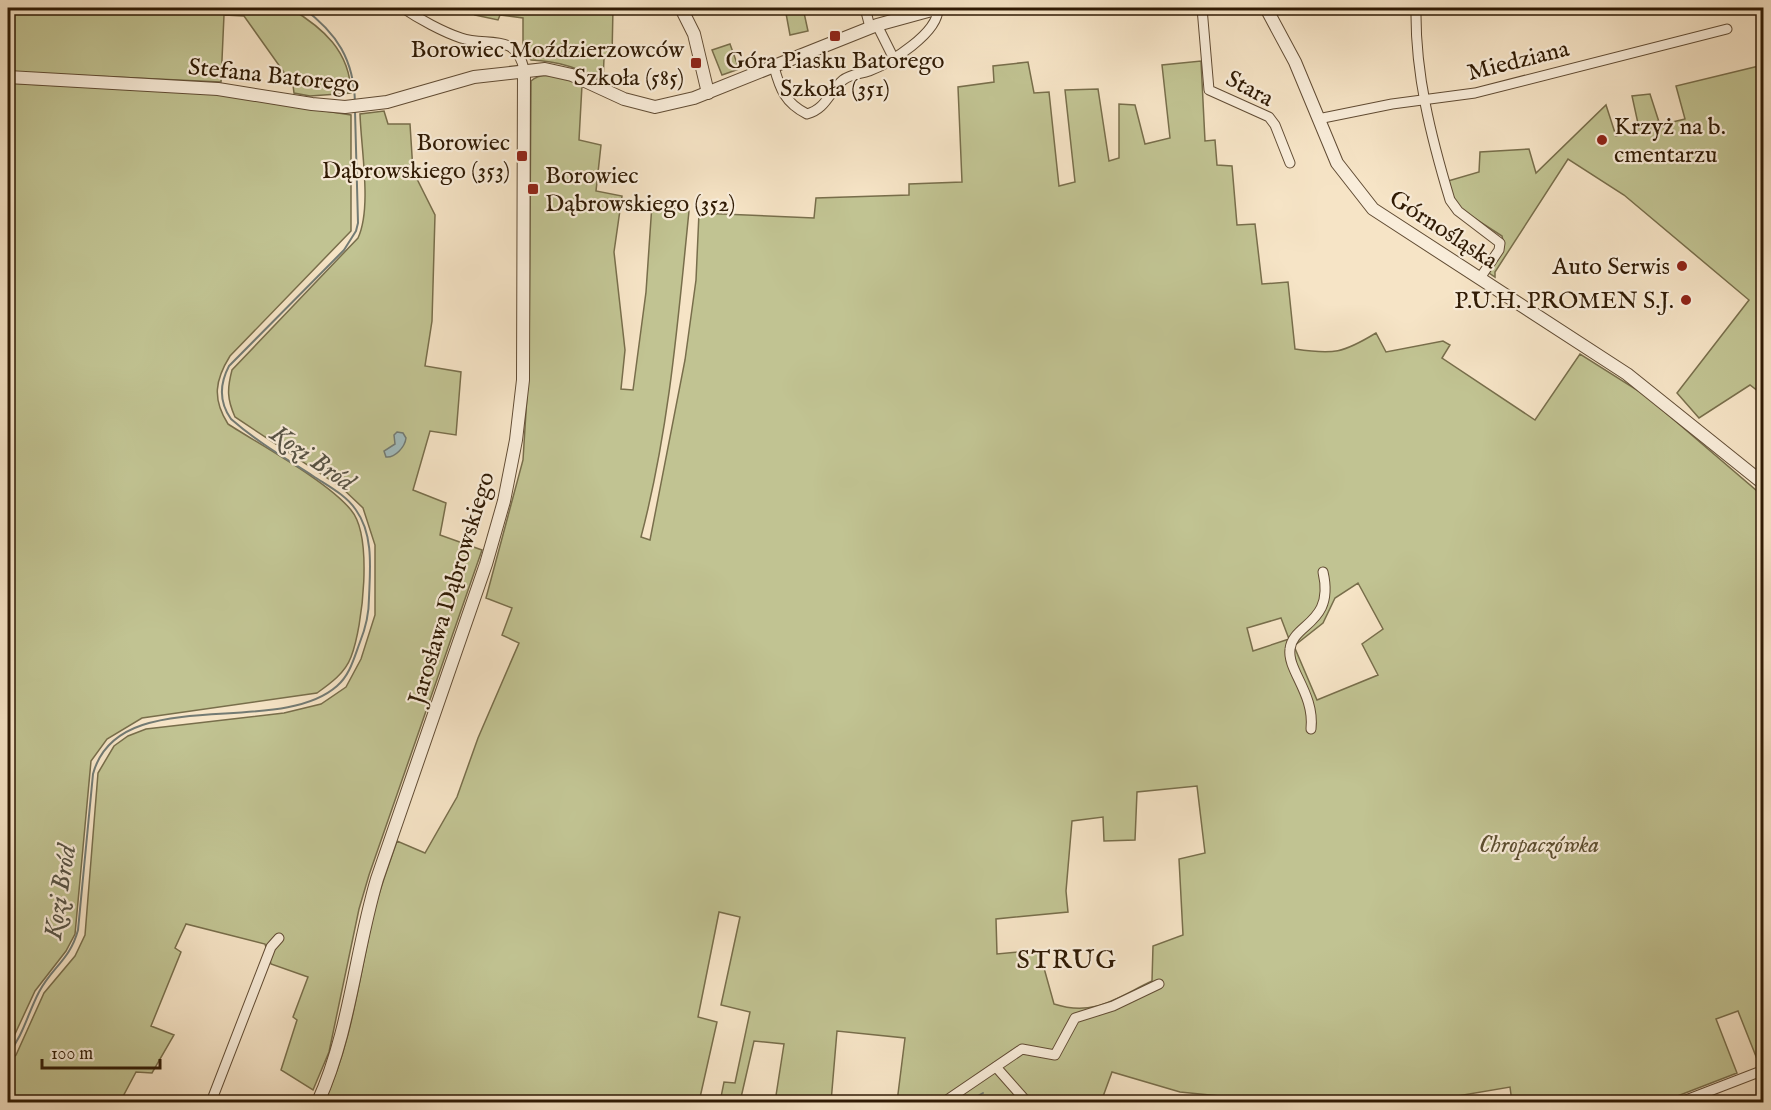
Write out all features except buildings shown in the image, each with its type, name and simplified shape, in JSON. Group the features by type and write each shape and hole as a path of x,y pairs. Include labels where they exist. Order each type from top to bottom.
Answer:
{"street":[{"path":"403,8 463,39 494,41 511,47 519,52 524,70"},
{"path":"681,8 690,21 708,93"},
{"path":"865,8 873,26 894,59"},
{"path":"774,67 782,94 796,109 807,114 826,103 834,90 850,76 894,59 927,30 938,14 938,8"},
{"name":"Stefana Batorego","path":"8,77 218,89 345,107 368,106 459,80 545,69 564,72 624,99 649,106 681,103 873,26 938,8"},
{"name":"Stara","path":"1202,8 1209,90 1269,117 1275,125 1290,163"},
{"name":"Górnośląska","path":"1266,8 1294,62 1337,163 1372,208 1627,374 1764,484"},
{"path":"1416,8 1418,57 1424,100 1440,165 1454,207 1500,243 1499,250 1480,278"},
{"name":"Miedziana","path":"1318,119 1475,93 1726,29"},
{"name":"Jarosława Dąbrowskiego","path":"318,1102 338,1051 374,889 489,553 513,459 523,380 524,70"},
{"path":"1311,729 1311,704 1289,652 1292,641 1313,621 1321,608 1325,592 1323,572"},
{"path":"211,1102 271,947 279,938"},
{"path":"944,1102 1022,1049 1054,1055 1075,1018 1113,1005 1159,984"},
{"path":"996,1067 1027,1102"},
{"path":"1681,1102 1764,1070"}],"green space":[{"path":"8,8 290,8 324,33 340,53 346,65 351,93 310,96 294,93 293,85 244,16 224,15 221,82 8,72"},
{"path":"463,8 613,8 612,56 604,58 603,82 568,66 531,60 523,50 523,18 500,15 498,20 475,15"},
{"path":"785,8 803,8 808,31 790,35"},
{"path":"730,44 739,69 722,75 712,50"},
{"name":"Chropaczówka","path":"1201,61 1205,141 1215,140 1217,165 1232,166 1237,225 1255,224 1262,284 1288,282 1295,349 1319,352 1338,351 1355,345 1376,333 1386,352 1443,341 1450,345 1442,358 1535,420 1580,354 1645,395 1756,490 1763,493 1763,1062 1759,1064 1738,1011 1716,1019 1737,1073 1662,1102 1512,1102 1510,1087 1422,1102 1280,1102 1180,1092 1112,1072 1101,1102 1031,1102 1020,1089 1017,1096 1008,1102 897,1102 905,1038 837,1031 831,1102 775,1102 784,1044 754,1041 740,1102 720,1102 724,1082 735,1083 750,1012 721,1005 740,917 719,912 698,1017 717,1022 699,1102 324,1102 342,1057 375,906 397,841 425,853 457,797 478,738 519,643 502,635 512,608 486,598 523,460 529,364 531,81 542,76 549,76 582,85 579,140 601,145 596,191 622,196 614,252 625,350 621,389 633,390 646,292 652,204 689,211 666,416 641,537 650,540 685,360 696,280 699,213 814,218 816,198 909,195 909,184 962,182 958,87 994,82 993,66 1028,62 1034,93 1049,92 1059,186 1075,182 1065,90 1098,89 1109,161 1119,158 1119,104 1135,105 1145,144 1170,138 1162,65","holes":["1358,583 1383,629 1362,644 1378,675 1317,700 1294,646 1323,623 1335,598","1281,618 1289,639 1253,651 1247,628","1197,786 1205,853 1179,859 1183,935 1153,946 1152,981 1116,999 1093,1007 1081,1008 1054,1004 1039,950 997,954 996,919 1068,912 1066,891 1072,821 1103,817 1104,841 1135,840 1137,792"]},
{"path":"1763,65 1763,395 1750,385 1699,418 1677,393 1749,300 1624,195 1568,159 1495,272 1495,277 1489,273 1502,251 1502,236 1457,207 1448,181 1479,172 1480,152 1529,149 1536,173 1606,105 1616,136 1639,128 1632,96 1650,94 1660,125 1685,119 1676,86"},
{"path":"8,83 216,94 351,115 351,231 230,356 221,373 217,390 219,406 228,424 326,487 351,510 358,523 362,540 364,582 359,625 351,657 341,673 317,693 142,718 107,739 91,761 75,934 66,951 35,991 8,1049"},
{"path":"384,111 388,124 410,124 413,171 435,215 432,321 425,366 461,372 456,435 430,431 413,490 446,503 440,535 482,550 369,875 359,909 329,1052 313,1090 281,1070 297,1020 293,1017 308,977 271,964 265,944 186,924 175,948 181,952 151,1026 174,1035 152,1073 136,1072 120,1102 8,1102 8,1062 16,1055 44,993 75,956 85,935 98,773 114,746 128,736 146,729 284,713 321,704 346,687 361,659 375,615 375,545 363,508 341,487 235,417 230,405 229,388 232,370 358,238 362,225 365,195 360,114"}],"water":[{"path":"397,432 403,433 406,438 404,445 396,454 386,457 384,451 395,444 394,435"}],"waterway":[{"name":"Kozi Bród","path":"303,8 325,27 341,49 351,74 355,103"},
{"name":"Kozi Bród","path":"8,1054 22,1032 44,983 66,956 75,940 78,930 93,774 108,746 133,728 165,719 277,709 310,701 337,686 354,660 368,615 369,604 370,553 362,520 342,495 261,442 231,419 222,400 222,387 229,366 344,250 356,231 358,223 355,111"},
{"path":"967,1102 983,1093"}],"place":[{"name":"Góra Piasku Batorego Szkoła (351)","path":"835,36"},
{"name":"Borowiec Moździerzowców Szkoła (585)","path":"696,63"},
{"name":"Krzyż na b. cmentarzu","path":"1602,140"},
{"name":"Borowiec Dąbrowskiego (353)","path":"522,156"},
{"name":"Borowiec Dąbrowskiego (352)","path":"533,189"},
{"name":"Auto Serwis","path":"1682,266"},
{"name":"P.U.H. PROMEN S.J.","path":"1686,300"}],"district":[{"name":"STRUG","path":"1067,959"}]}
